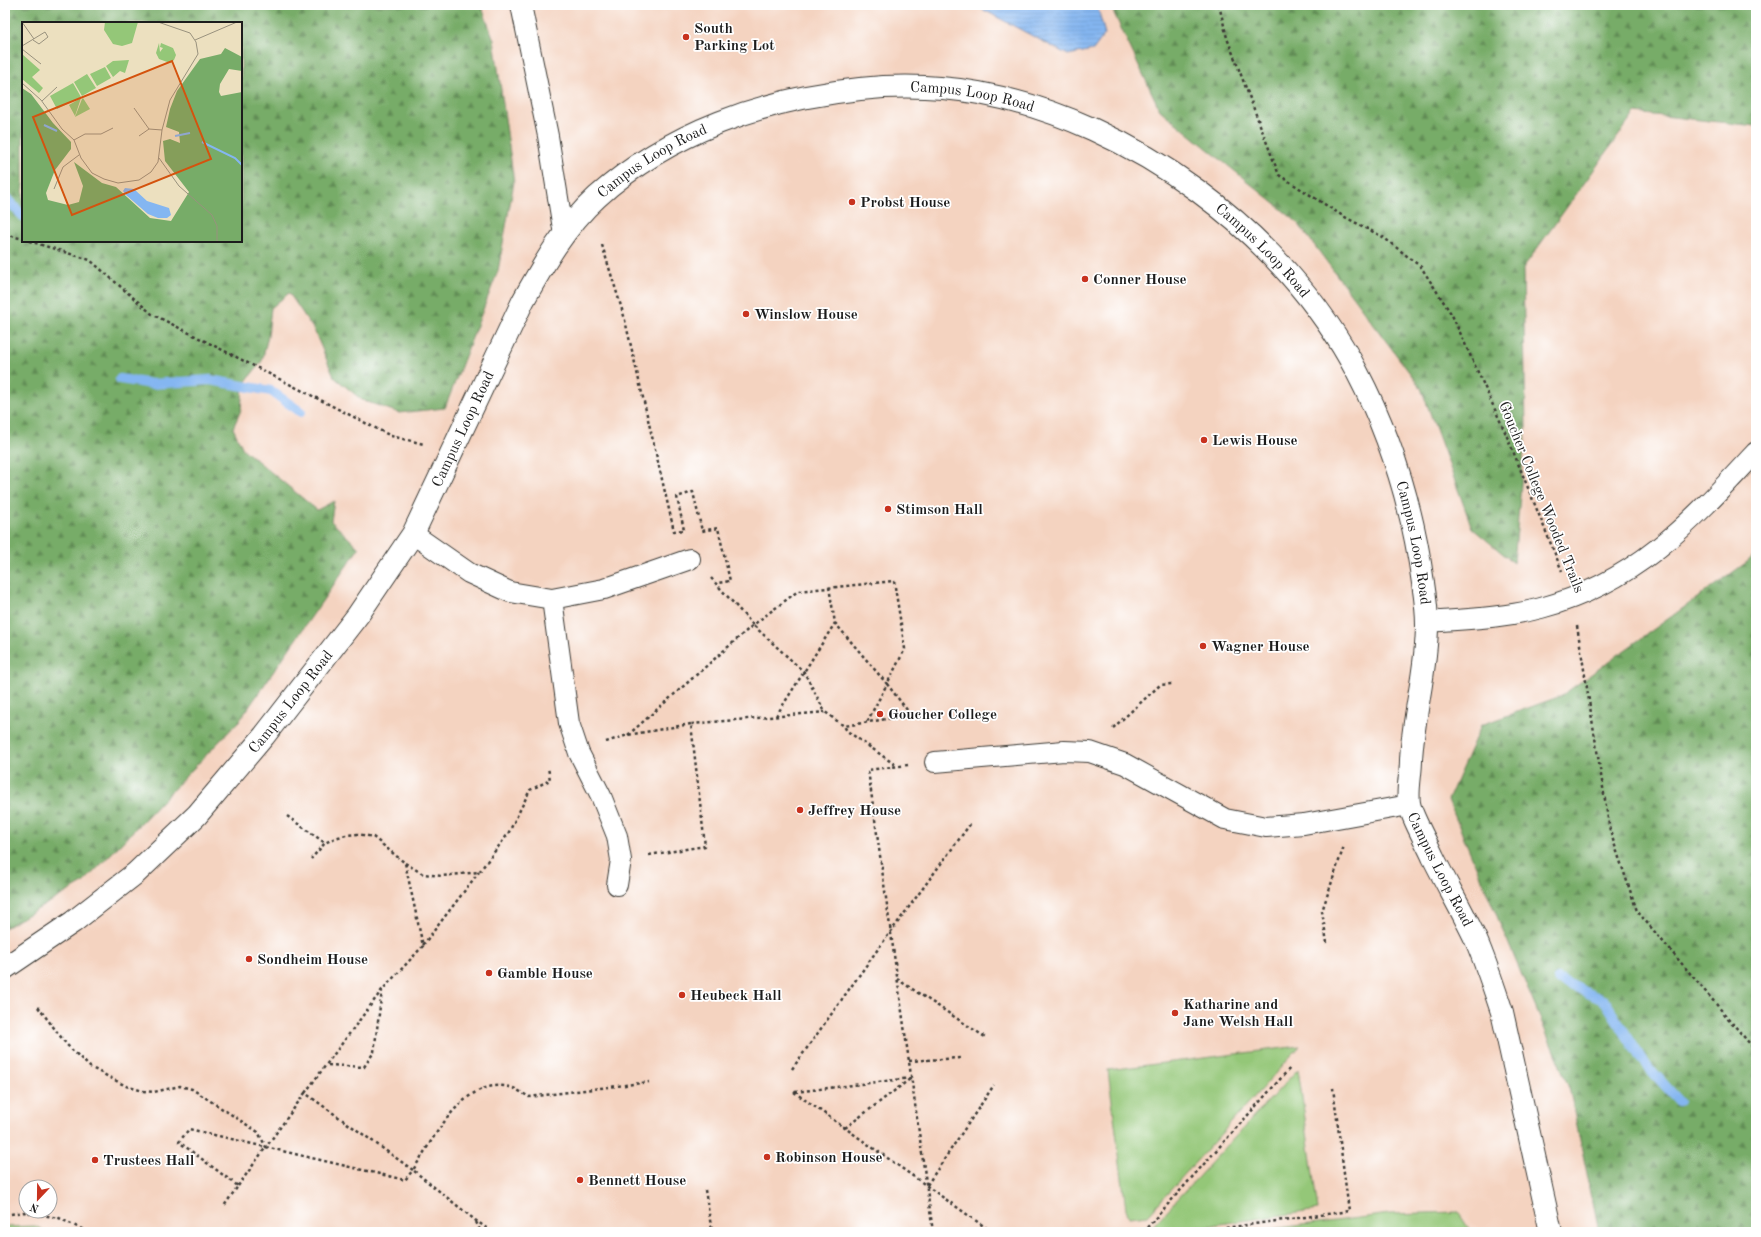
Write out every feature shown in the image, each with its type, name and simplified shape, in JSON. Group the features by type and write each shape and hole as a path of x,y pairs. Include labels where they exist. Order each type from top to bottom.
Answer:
{"street":[{"name":"Campus Loop Road","path":"5,968 73,922 136,873 198,815 264,736 358,615 413,534 524,301 541,269 564,235 594,199 628,173 658,153 722,120 763,107 804,97 879,87 932,87 979,93 1029,105 1075,121 1113,138 1195,189 1228,214 1264,248 1300,288 1329,327 1356,371 1383,428 1400,478 1422,579 1427,622 1425,655 1412,740 1409,805 1448,888 1476,940 1491,978 1502,1012 1551,1232"}],"lane":[{"path":"521,5 548,136 564,235"},
{"path":"1427,622 1509,615 1542,608 1609,581 1647,558 1690,522 1756,452"},
{"path":"413,534 469,573 510,592 552,599 604,589 690,559"},
{"path":"552,599 569,723 579,753 601,796 617,836 621,860 617,885"},
{"path":"935,762 1064,751 1090,752 1125,764 1225,819 1266,827 1304,824 1409,805"}],"path":[{"name":"Goucher College Wooded Trails","path":"1219,5 1227,38 1279,175 1343,216 1383,237 1421,267 1452,315 1506,434 1572,597 1610,831 1638,911 1756,1051"},
{"path":"5,234 22,239"},
{"path":"32,242 90,260 152,314 392,436 453,451"},
{"path":"602,245 624,316 674,531 684,530 677,497 693,492 702,531 718,528 730,581 717,583 754,625 804,672 825,712 844,726 847,731 897,766"},
{"path":"628,735 754,625 798,591 894,581 905,649 866,722"},
{"path":"829,587 835,623 887,684 911,715 844,726"},
{"path":"776,716 835,623"},
{"path":"1112,728 1160,685 1172,684"},
{"path":"600,744 628,735 691,724 825,712"},
{"path":"621,860 705,846 691,724"},
{"path":"933,1232 868,770 935,762"},
{"path":"224,1206 305,1093 328,1065 382,990 423,946 508,834 530,790 550,780 548,767"},
{"path":"287,816 325,843"},
{"path":"792,1069 971,823"},
{"path":"311,859 325,843 346,834 358,834 373,837 405,863 423,874 442,876 479,872"},
{"path":"1327,944 1322,911 1346,843"},
{"path":"405,863 423,946"},
{"path":"897,979 985,1037"},
{"path":"328,1065 364,1067 374,1052 382,990"},
{"path":"38,1007 67,1045 90,1067 126,1086 143,1091 154,1092 180,1086 192,1089 258,1132 266,1147"},
{"path":"909,1061 960,1058"},
{"path":"1143,1232 1291,1067"},
{"path":"846,1128 911,1078"},
{"path":"911,1078 794,1092 992,1232"},
{"path":"238,1186 179,1142 189,1129 405,1180 455,1108 475,1091 492,1086 513,1088 529,1097 649,1082"},
{"path":"926,1186 994,1085"},
{"path":"1196,1232 1349,1211 1333,1088"},
{"path":"305,1093 413,1170 492,1232"},
{"path":"705,1190 712,1232"},
{"path":"5,1215 24,1212 59,1218 88,1232"},
{"path":"475,1220 481,1232"}],"shaded area":[{"name":"Goucher College","path":"5,5 1756,5 1756,1232 5,1232"}],"green space":[{"path":"5,5 481,5 494,40 514,182 498,271 445,408 399,413 362,400 334,377 314,330 289,293 271,308 268,336 262,361 243,385 241,410 233,428 243,449 317,510 334,501 331,521 359,548 240,720 83,883 5,928"},
{"path":"1110,5 1756,5 1756,126 1635,113 1523,268 1526,428 1514,563 1472,528 1421,388 1297,222 1160,110"},
{"path":"1756,553 1756,1232 1599,1232 1569,1087 1448,800 1481,725 1561,696 1747,562"},
{"path":"1300,1046 1148,1215 1129,1217 1126,1209 1108,1070"},
{"path":"1298,1069 1318,1210 1165,1232 1150,1232 1149,1230"},
{"path":"1459,1212 1472,1232 1247,1232 1390,1214"},
{"path":"35,1226 47,1232 5,1232 5,1227"}],"water":[{"path":"980,5 1097,5 1105,34 1093,50 1068,55 982,9"}],"waterway":[{"path":"5,197 22,215"},
{"path":"120,379 152,384 210,380 271,391 301,412"},
{"path":"1558,979 1605,1001 1642,1060 1679,1101"}],"place":[{"name":"South Parking Lot","path":"686,37"},
{"name":"Probst House","path":"852,202"},
{"name":"Conner House","path":"1085,279"},
{"name":"Winslow House","path":"746,314"},
{"name":"Lewis House","path":"1204,440"},
{"name":"Stimson Hall","path":"888,509"},
{"name":"Wagner House","path":"1203,646"},
{"name":"Goucher College","path":"880,714"},
{"name":"Jeffrey House","path":"800,810"},
{"name":"Sondheim House","path":"249,959"},
{"name":"Gamble House","path":"489,973"},
{"name":"Heubeck Hall","path":"682,995"},
{"name":"Katharine and Jane Welsh Hall","path":"1175,1013"},
{"name":"Robinson House","path":"767,1157"},
{"name":"Trustees Hall","path":"95,1160"},
{"name":"Bennett House","path":"580,1180"}]}
